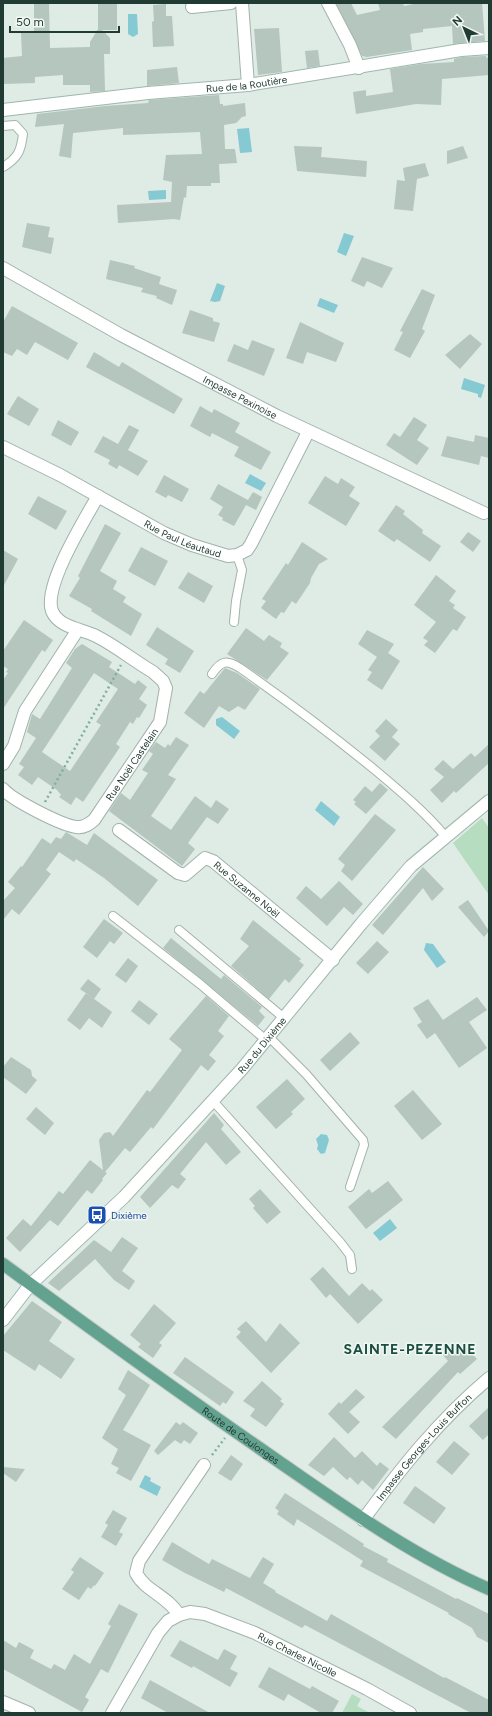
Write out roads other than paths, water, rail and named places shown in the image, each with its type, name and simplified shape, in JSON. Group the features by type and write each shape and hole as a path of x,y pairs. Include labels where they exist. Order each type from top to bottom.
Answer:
{"main road":[{"name":"Route de Coulonges","path":"3,1264 30,1285 232,1429 363,1520 427,1559 489,1590"}],"street":[{"path":"192,7 231,3"},
{"path":"242,3 248,85"},
{"path":"328,3 350,45 359,68"},
{"name":"Rue de la Routière","path":"3,110 148,93 248,85 359,68 461,50 489,48"},
{"name":"Impasse Pexinoise","path":"3,268 121,335 308,432 484,513"},
{"path":"237,555 247,550 252,544 308,432"},
{"name":"Rue Paul Léautaud","path":"3,447 60,475 164,533 218,554 228,556 237,555"},
{"name":"Rue Noël Castelain","path":"3,789 11,797 66,825 78,827 86,826 94,820 158,726 166,694 165,684 153,672 97,636 77,631 57,618 52,612 51,602 65,555 98,496"},
{"path":"3,764 14,746 25,711 77,631"},
{"name":"Rue du Dixième","path":"3,1320 30,1285 124,1197 213,1101 268,1039 411,866 489,801"},
{"name":"Rue Suzanne Noël","path":"119,830 178,873 185,875 205,858 213,861 332,960"},
{"name":"Impasse Georges-Louis Buffon","path":"363,1520 430,1434 467,1397 489,1378"},
{"path":"112,1713 158,1632 168,1621 179,1615 175,1608 165,1599 140,1581 136,1573 139,1561 204,1465"},
{"name":"Rue Charles Nicolle","path":"179,1615 190,1612 205,1614 255,1634 367,1689 410,1713"},
{"path":"3,1702 29,1713"}],"lane":[{"path":"3,126 15,125 23,134 22,149 11,162 3,167"},
{"path":"234,622 236,601 242,570 237,555"},
{"path":"212,674 220,664 225,662 231,662 240,668 348,748 434,822 446,837"},
{"path":"114,916 268,1039 306,1074 363,1140 364,1145 350,1187"},
{"path":"179,930 284,1018"},
{"path":"213,1101 340,1242 350,1255 352,1269"}],"water":[{"path":"128,14 137,14 138,34 133,37 128,34"},
{"path":"249,128 252,152 240,153 237,129"},
{"path":"166,190 166,199 149,200 148,191"},
{"path":"344,233 354,236 346,256 337,252"},
{"path":"217,283 225,286 220,301 210,301"},
{"path":"320,298 338,305 334,313 317,306"},
{"path":"464,378 485,385 481,398 478,397 478,394 461,389"},
{"path":"250,474 266,483 261,491 245,483"},
{"path":"222,717 240,731 234,739 216,725 216,719"},
{"path":"321,801 340,817 334,826 315,810"},
{"path":"426,943 433,944 446,962 437,968 424,950"},
{"path":"321,1134 327,1135 329,1140 325,1153 321,1154 317,1149 318,1145 316,1139"},
{"path":"390,1219 397,1228 380,1241 373,1233"},
{"path":"145,1475 151,1478 150,1481 161,1487 157,1496 139,1487"}],"place":[{"name":"Dixième","path":"97,1215"}],"district":[{"name":"SAINTE-PEZENNE","path":"410,1349"}]}
